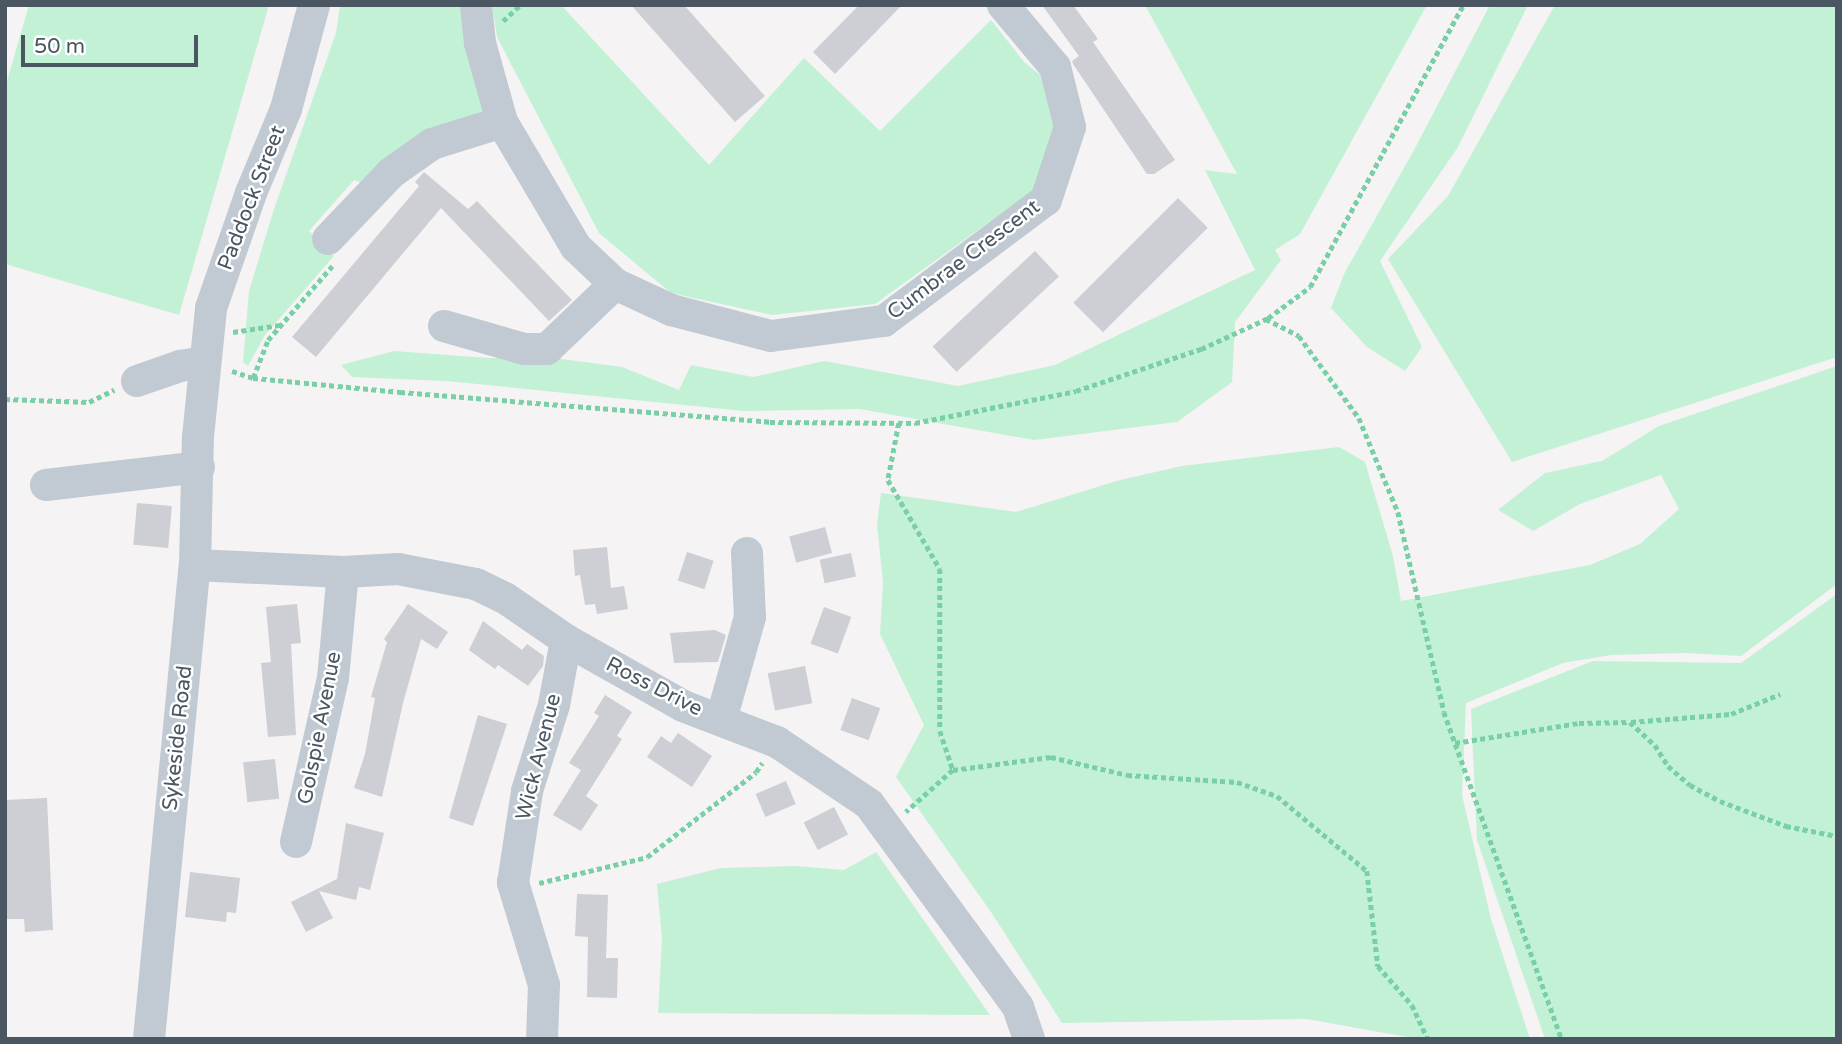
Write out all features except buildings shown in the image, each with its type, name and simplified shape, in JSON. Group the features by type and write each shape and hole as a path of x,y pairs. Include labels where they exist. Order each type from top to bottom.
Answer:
{"street":[{"name":"Paddock Street","path":"198,436 211,308 251,193 286,110 314,5"},
{"name":"Cumbrae Crescent","path":"476,5 480,43 502,122 576,247 615,284 671,310 771,336 884,321 1046,200 1070,127 1055,68 1003,5"},
{"path":"328,239 391,173 432,144 502,122"},
{"path":"444,326 524,349 547,349 615,284"},
{"path":"137,381 180,366 206,349"},
{"name":"Sykeside Road","path":"149,1039 195,565 200,467 198,436"},
{"path":"46,485 200,467"},
{"path":"722,720 750,617 747,553"},
{"name":"Ross Drive","path":"195,565 343,572 398,569 476,584 505,598 566,640 683,706 777,742 869,804 1018,1007 1029,1039"},
{"name":"Golspie Avenue","path":"296,842 333,678 343,572"},
{"name":"Wick Avenue","path":"542,1039 544,985 513,883 527,791 554,705 566,640"}],"path":[{"path":"253,378 268,340 339,258 328,239"},
{"path":"1265,319 1298,336 1359,418 1398,512 1444,712 1563,1039"},
{"path":"206,349 280,325"},
{"path":"5,399 89,402 137,381"},
{"path":"899,423 888,480 940,569 940,731 953,770"},
{"path":"1455,743 1579,723 1630,723 1731,714 1780,694"},
{"path":"1630,723 1656,745 1668,766 1690,785 1720,801 1786,826 1837,836"},
{"path":"513,883 544,884 647,857 756,772 777,742"},
{"path":"887,830 953,770 1051,757 1128,775 1237,782 1278,796 1367,871 1378,966 1412,1004 1428,1039"}],"green space":[{"path":"29,5 269,5 179,315 5,264 5,88"},
{"path":"340,5 469,5 486,118 367,185 354,180 309,231 334,256 265,335 248,366 243,362 249,291 274,209 336,33"},
{"path":"492,5 561,5 709,165 804,58 880,131 991,20 1024,62 1044,78 1054,124 1035,189 875,304 772,315 671,293 599,233 497,37"},
{"path":"1145,5 1427,5 1300,234 1275,250 1281,260 1235,322 1232,382 1177,422 1034,440 860,409 744,411 447,381 352,377 341,365 394,351 489,358 554,358 622,367 679,390 691,365 753,377 824,361 958,386 1055,365 1255,270 1205,170 1237,174"},
{"path":"1490,5 1528,5 1458,147 1380,261 1422,347 1405,371 1367,347 1331,308 1345,272 1413,152"},
{"path":"1555,5 1837,5 1837,357 1512,462 1388,259 1448,196"},
{"path":"1837,366 1837,584 1741,656 1685,653 1611,655 1563,663 1466,703 1462,795 1491,919 1530,1039 1418,1039 1307,1019 1062,1023 993,915 896,777 924,725 880,634 883,583 877,524 881,493 1016,512 1120,480 1182,466 1339,447 1365,462 1393,556 1401,601 1590,565 1640,544 1679,509 1661,475 1580,504 1533,531 1498,510 1545,473 1602,461 1659,426"},
{"path":"1837,594 1837,1039 1545,1039 1477,840 1471,709 1593,661 1741,663"},
{"path":"876,852 990,1015 658,1013 662,939 657,884 721,868 795,866 844,870"}]}
